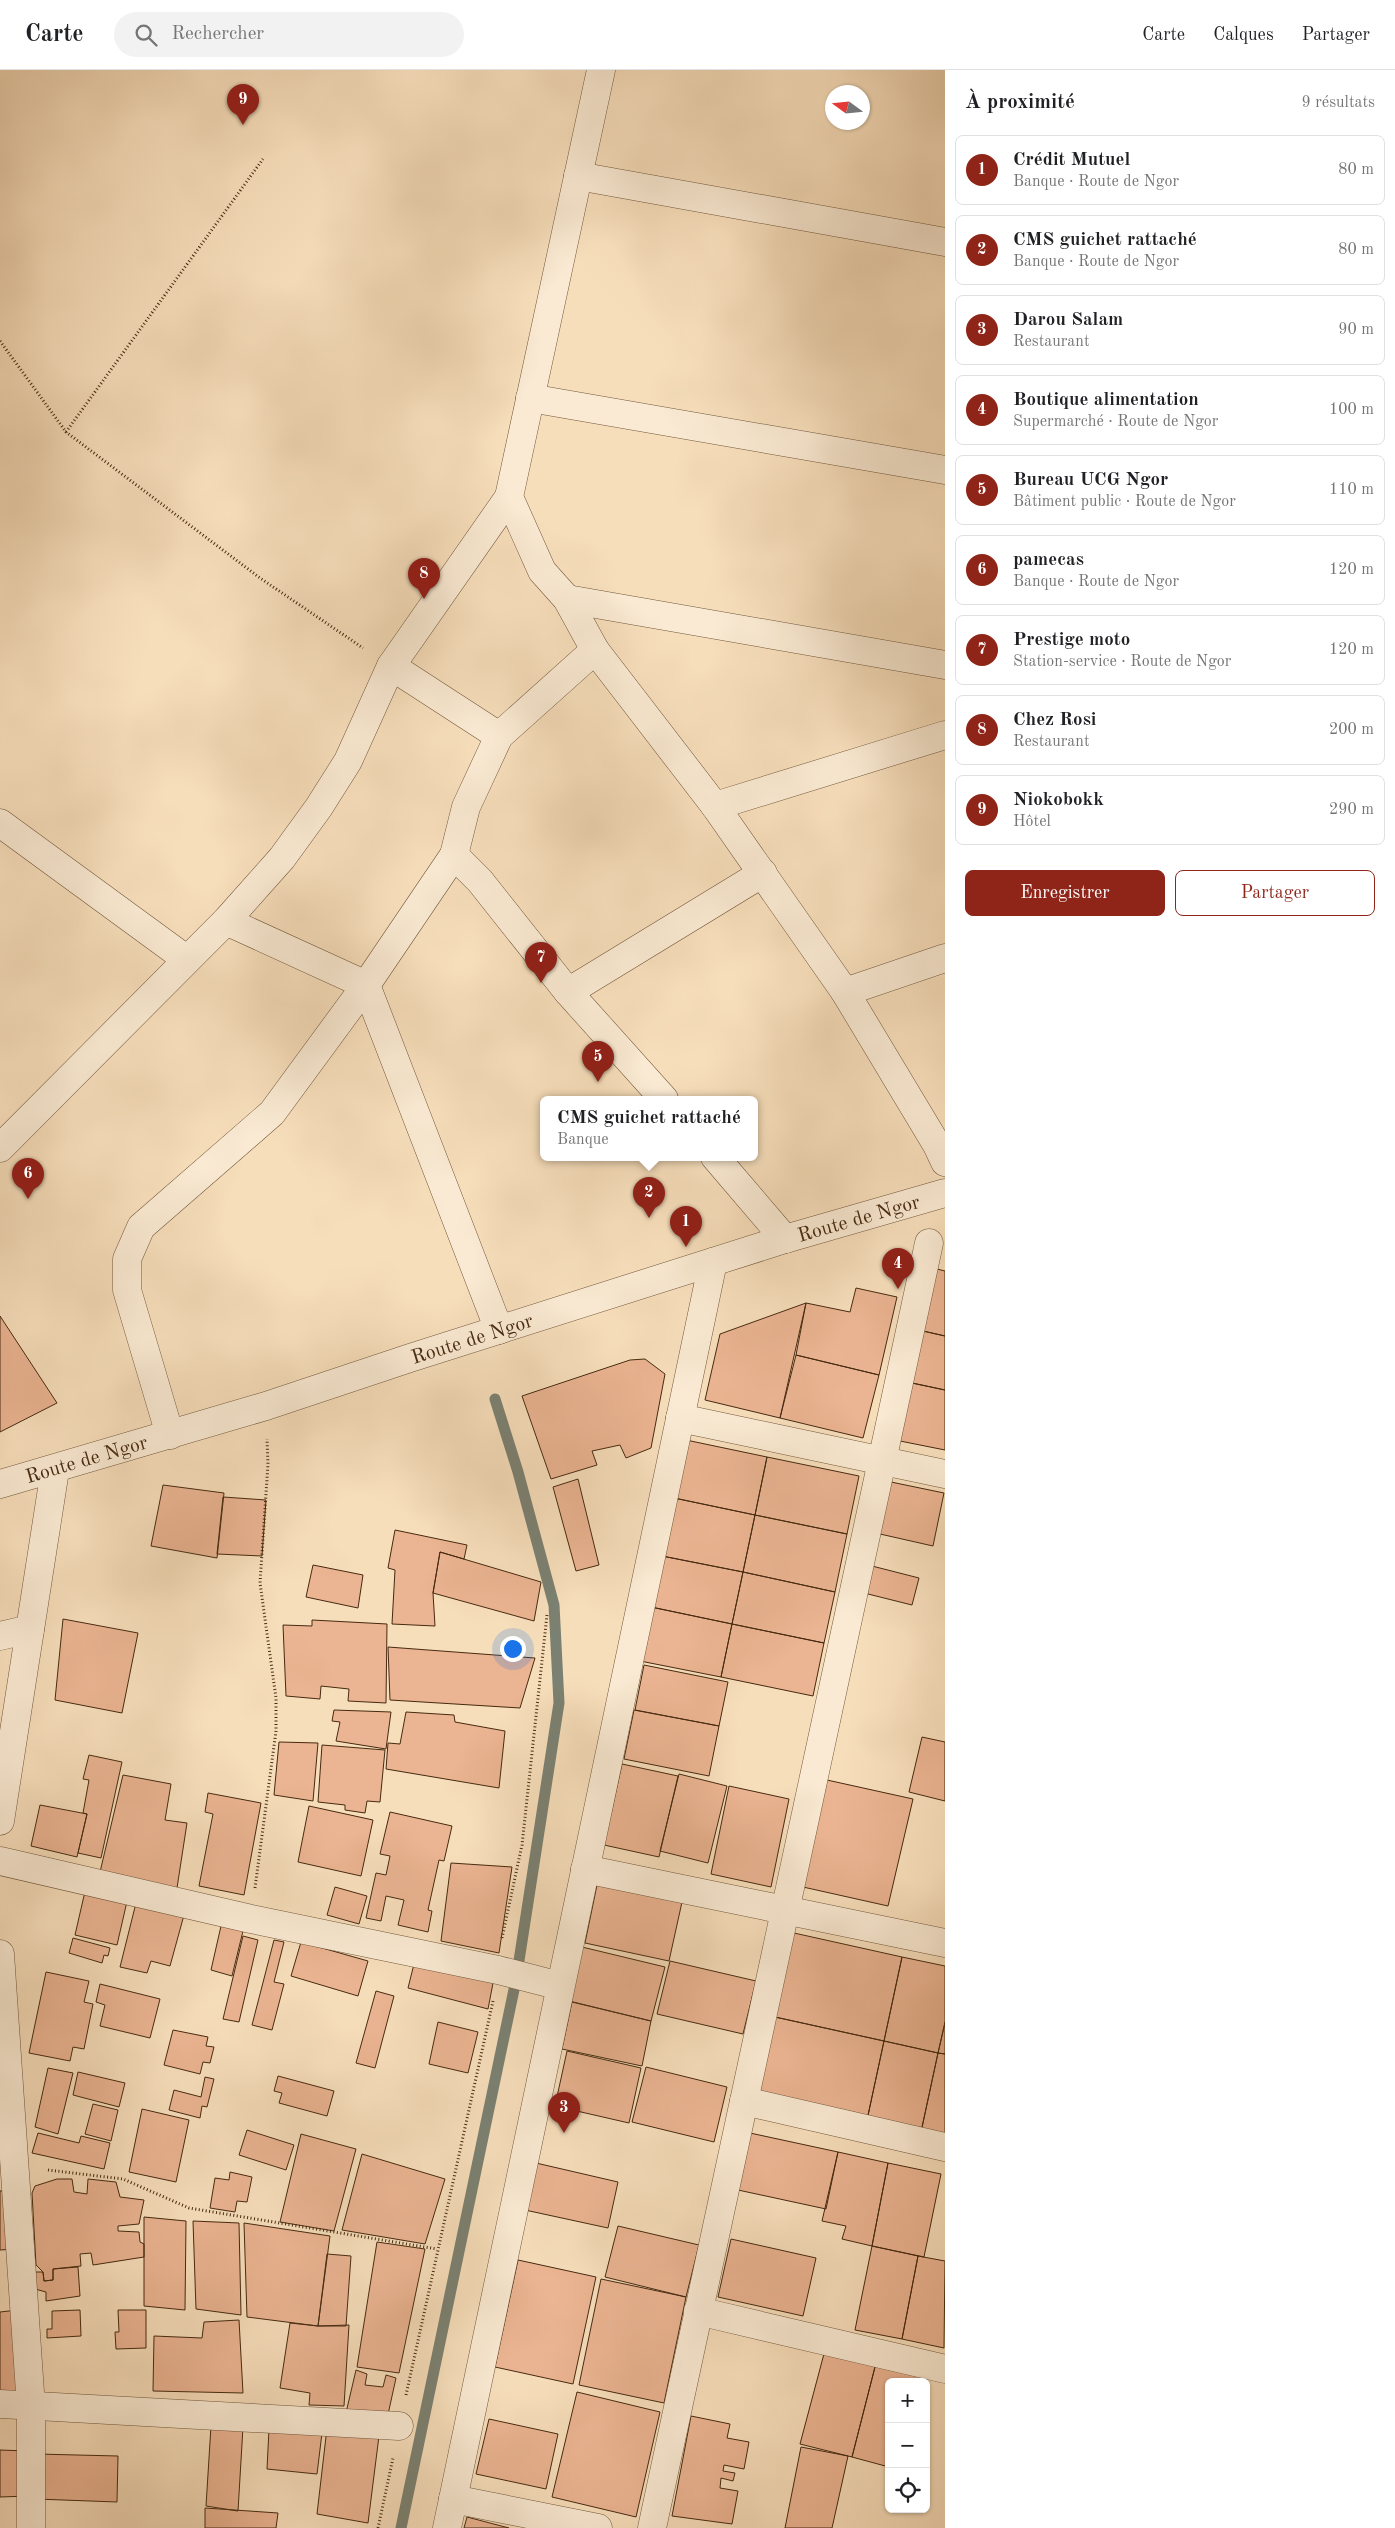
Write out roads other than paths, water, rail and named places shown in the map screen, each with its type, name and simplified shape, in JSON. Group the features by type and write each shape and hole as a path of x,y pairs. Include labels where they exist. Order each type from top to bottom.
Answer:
{"street":[{"path":"0,1148 226,921 282,858 319,807 348,761 391,666 509,497 601,70"},
{"path":"578,176 945,242"},
{"path":"530,398 945,470"},
{"path":"509,497 542,571 568,599 595,650 715,806 845,992 937,1145 945,1162"},
{"path":"568,599 945,665"},
{"path":"170,1435 128,1290 127,1259 141,1227 272,1113 366,985 454,855 466,807 499,736 595,650"},
{"path":"391,666 499,736"},
{"path":"715,806 945,735"},
{"path":"0,822 186,960"},
{"path":"454,855 480,881 568,992 661,1096"},
{"path":"568,992 763,873"},
{"path":"226,921 366,985 499,1330"},
{"path":"845,992 945,958"},
{"path":"718,1161 785,1238"},
{"name":"Route de Ngor","path":"0,1484 55,1470 266,1406 785,1238 945,1193"},
{"path":"652,2528 882,1460 937,1244 902,1204"},
{"path":"447,2528 548,1983 585,1869 712,1262"},
{"path":"680,1418 945,1474"},
{"path":"0,1821 55,1470"},
{"path":"0,1636 30,1629"},
{"path":"0,1861 251,1919 502,1971 548,1983"},
{"path":"585,1869 786,1908 945,1943"},
{"path":"0,1954 7,2169 31,2407 31,2528"},
{"path":"744,2101 945,2146"},
{"path":"698,2311 945,2369"},
{"path":"0,2404 399,2426"},
{"path":"453,2499 598,2528"}],"waterway":[{"path":"401,2528 516,1980 559,1703 554,1605 518,1472 495,1399"}],"place":[{"name":"Niokobokk","path":"243,125"},
{"name":"Chez Rosi","path":"424,599"},
{"name":"Prestige moto","path":"541,983"},
{"name":"Bureau UCG Ngor","path":"598,1082"},
{"name":"pamecas","path":"28,1199"},
{"name":"CMS guichet rattaché","path":"649,1218"},
{"name":"Crédit Mutuel","path":"686,1247"},
{"name":"Boutique alimentation","path":"898,1289"},
{"name":"Darou Salam","path":"564,2133"}]}
